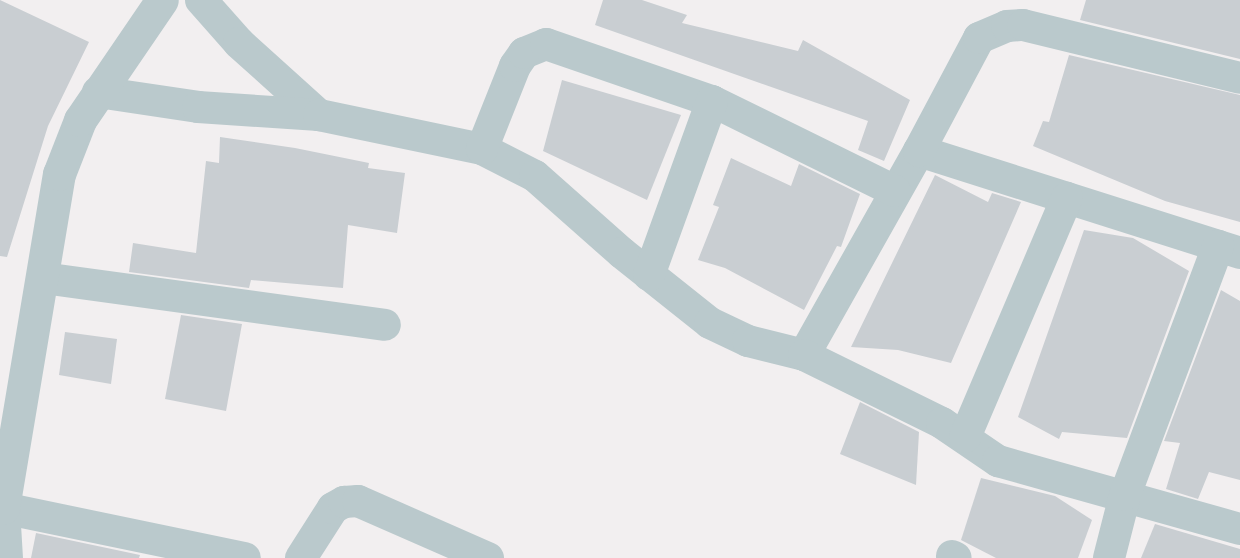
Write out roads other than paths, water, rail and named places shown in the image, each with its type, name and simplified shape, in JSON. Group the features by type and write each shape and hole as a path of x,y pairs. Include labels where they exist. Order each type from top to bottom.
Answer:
{"street":[{"path":"6,558 3,508 43,278 46,238 59,174 80,120 160,0"},
{"path":"201,0 239,43 319,116"},
{"path":"804,355 919,151 979,38 1007,26 1023,25 1240,78"},
{"path":"482,149 515,66 524,53 546,44 712,100 895,191"},
{"path":"98,92 198,107 319,116 482,149 535,176 649,275 710,323 748,341 804,355 966,437 998,460 1240,529"},
{"path":"649,275 712,100"},
{"path":"919,151 1229,249 1125,495 1109,558"},
{"path":"966,437 1066,198"},
{"path":"43,278 385,325"},
{"path":"302,558 333,508 344,502 358,501 488,558"},
{"path":"3,508 245,558"}]}
